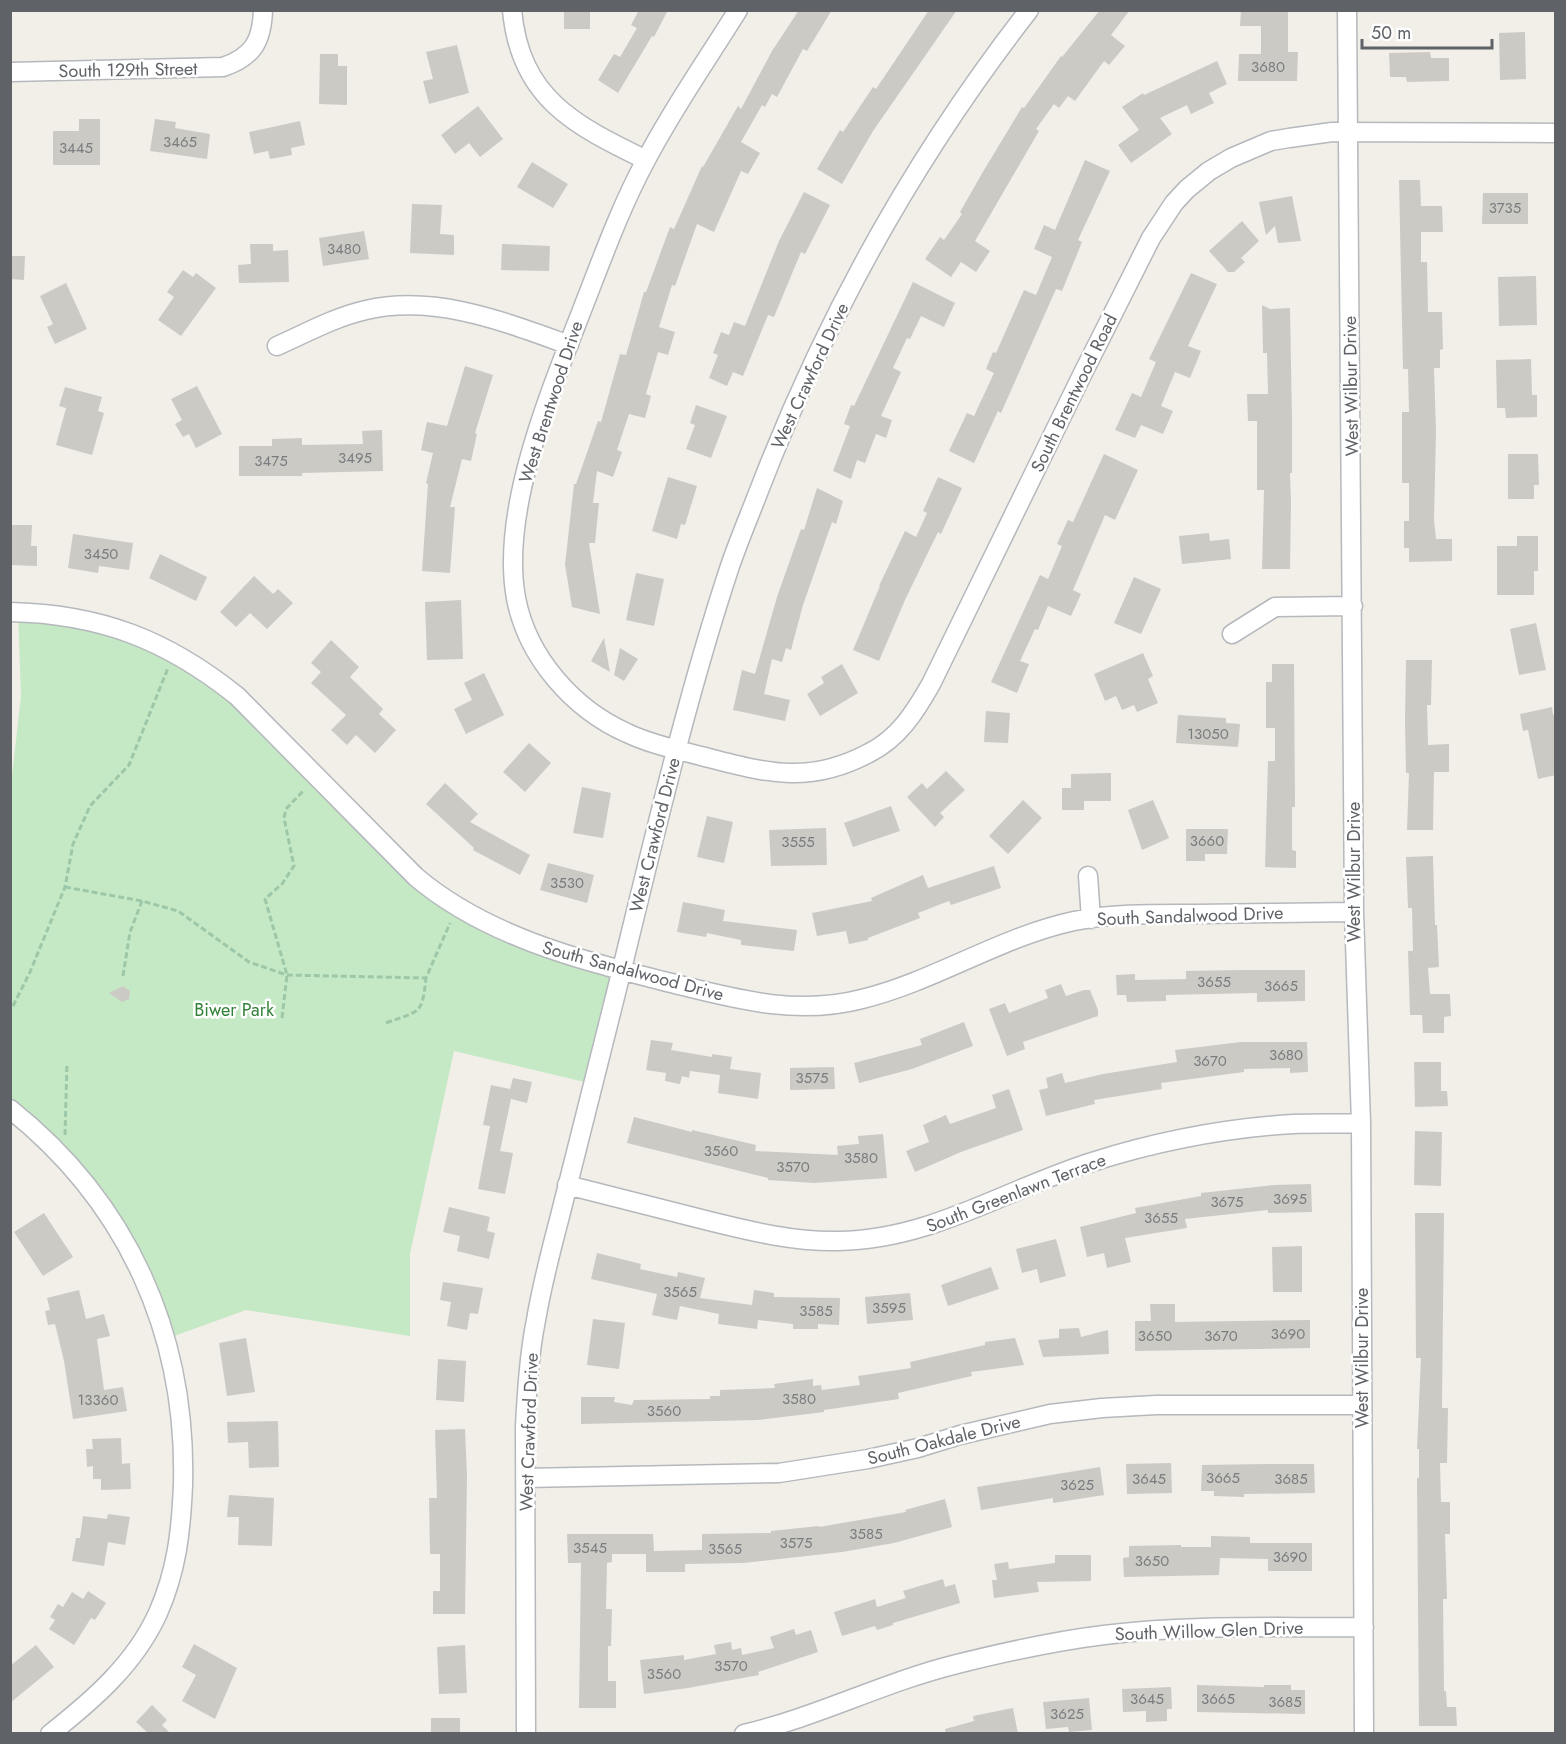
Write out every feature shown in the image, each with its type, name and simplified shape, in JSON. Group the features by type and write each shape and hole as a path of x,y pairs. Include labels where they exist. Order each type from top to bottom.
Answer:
{"street":[{"name":"South 129th Street","path":"10,72 223,67 248,54 259,37 263,10"},
{"path":"512,10 520,51 527,69 548,100 575,121 646,160"},
{"name":"West Brentwood Drive","path":"677,749 649,742 614,726 569,693 557,681 541,660 525,628 516,599 513,544 523,485 536,438 568,345 618,217 646,160 738,10"},
{"name":"West Crawford Drive","path":"526,1734 525,1478 528,1379 535,1323 567,1185 702,658 731,563 787,421 820,348 882,231 928,153 971,88 1029,10"},
{"name":"West Wilbur Drive","path":"1347,10 1354,912 1361,1124 1364,1734"},
{"name":"South Brentwood Road","path":"677,749 757,770 797,774 840,766 871,752 896,735 914,712 931,684 1151,238 1174,203 1209,171 1231,158 1271,141 1332,132 1556,133"},
{"path":"277,346 338,318 364,310 379,307 428,306 458,310 568,345"},
{"path":"1232,634 1275,607 1353,606"},
{"name":"South Sandalwood Drive","path":"10,612 41,612 83,619 127,631 174,652 211,676 237,696 416,877 458,906 545,948 752,1003 799,1006 831,1005 885,993 991,948 1073,922 1091,919 1134,914 1354,912"},
{"path":"1088,876 1091,919"},
{"path":"10,1109 31,1125 65,1158 110,1214 150,1290 175,1376 181,1422 183,1464 178,1550 157,1614 141,1643 123,1668 99,1693 50,1734"},
{"name":"South Greenlawn Terrace","path":"567,1185 763,1234 840,1241 924,1228 961,1216 1068,1170 1158,1144 1293,1124 1361,1124"},
{"name":"South Oakdale Drive","path":"525,1478 779,1473 868,1459 1050,1414 1102,1408 1156,1405 1362,1405"},
{"name":"South Willow Glen Drive","path":"744,1734 955,1664 1104,1635 1173,1629 1364,1627"}],"path":[{"path":"13,1006 30,972 65,887 73,844 90,806 129,765 174,652"},
{"path":"282,1018 287,975 265,899 282,884 294,866 284,818 286,808 317,777"},
{"path":"65,887 142,901 178,911 249,962 287,975 426,978"},
{"path":"123,976 130,932 142,901"},
{"path":"386,1023 417,1011 423,1004 426,978 458,906"},
{"path":"65,1158 67,1063"}],"green space":[{"name":"Biwer Park","path":"18,612 83,619 184,657 431,889 621,970 593,1084 454,1051 410,1254 410,1336 246,1310 166,1339 96,1196 11,1109 10,794 21,696"}],"building":[{"path":"564,10 590,10 590,29 564,29"},
{"path":"639,10 668,10 654,37 652,36 618,93 598,80 614,54 620,57 637,28 631,25"},
{"path":"799,10 832,10 807,51 803,49 777,97 772,94 765,107 762,105 741,142 760,153 748,174 741,171 714,232 697,224 675,286 672,285 659,327 675,332 668,355 658,352 646,394 651,396 645,418 629,414 617,450 622,452 613,477 597,471 593,503 599,503 595,543 589,543 600,614 572,607 565,565 574,484 576,484 598,421 601,422 620,354 626,355 644,292 646,292 670,227 674,229 702,166 738,106 741,109 772,51"},
{"path":"929,10 957,10 873,131 842,184 817,169 840,130 843,132 873,87 876,89"},
{"path":"1100,10 1130,10 1111,35 1125,46 1109,65 1104,61 1075,101 1068,96 1059,108 1054,104 1036,129 1039,131 975,241 990,251 976,272 961,262 951,277 925,259 940,237 944,240 962,214 960,212 1022,107 1024,108 1061,56"},
{"path":"1241,10 1288,10 1288,52 1298,52 1297,81 1238,81 1239,54 1261,54 1261,26 1240,26"},
{"path":"1525,32 1526,79 1500,80 1499,33"},
{"path":"457,45 469,93 429,104 423,81 433,79 426,52"},
{"path":"1430,52 1431,58 1449,58 1449,81 1407,82 1406,77 1390,77 1389,53"},
{"path":"320,54 338,54 338,66 347,66 347,105 319,104"},
{"path":"1217,61 1227,84 1209,93 1214,103 1191,114 1187,105 1160,118 1172,134 1131,163 1118,145 1139,130 1122,107 1143,93 1144,95"},
{"path":"478,106 503,139 480,157 469,143 455,154 441,135"},
{"path":"79,119 100,119 100,165 53,165 53,131 79,131"},
{"path":"155,119 176,122 175,128 210,134 207,159 150,151"},
{"path":"300,121 305,145 291,148 292,155 270,159 268,151 254,154 249,132"},
{"path":"1085,160 1110,171 1078,240 1082,242 1062,291 1056,289 1001,413 998,411 974,463 949,451 967,413 974,416 994,373 986,369 993,352 996,353 1024,290 1036,295 1052,257 1034,249 1044,225 1055,230"},
{"path":"532,162 568,184 553,208 517,187"},
{"path":"1399,180 1420,180 1421,206 1442,206 1443,232 1421,232 1421,262 1427,262 1428,312 1442,312 1443,349 1440,350 1440,368 1434,368 1436,431 1434,520 1436,539 1452,539 1452,561 1409,562 1409,548 1404,548 1404,521 1409,521 1409,483 1402,483 1402,412 1409,412 1408,369 1403,369"},
{"path":"804,192 830,205 805,254 801,252 774,317 768,315 743,376 733,372 727,386 709,378 718,355 713,353 721,332 729,335 734,322 745,326 779,241"},
{"path":"1483,193 1528,193 1528,224 1482,224"},
{"path":"1292,196 1301,241 1278,243 1275,226 1266,235 1259,202"},
{"path":"412,204 442,205 440,234 454,235 454,255 410,253"},
{"path":"1242,221 1259,241 1241,258 1245,262 1234,272 1228,272 1209,251"},
{"path":"364,231 369,259 323,266 319,238"},
{"path":"250,244 273,244 273,251 288,250 289,282 239,283 238,265 251,264"},
{"path":"502,244 550,246 549,271 501,270"},
{"path":"10,256 25,256 24,280 10,279"},
{"path":"183,270 193,277 196,273 216,288 181,336 158,320 174,297 167,292"},
{"path":"1191,273 1217,284 1188,346 1201,351 1190,378 1175,372 1161,406 1173,411 1163,434 1141,425 1135,438 1115,430 1132,393 1141,397 1156,362 1149,359"},
{"path":"1536,276 1537,325 1499,326 1498,277"},
{"path":"913,282 955,303 944,327 921,316 910,339 907,338 893,368 901,372 881,416 892,420 886,438 876,434 865,463 857,460 851,479 833,471 850,426 844,424 851,405 854,406"},
{"path":"66,283 87,329 55,344 47,327 53,324 40,296"},
{"path":"1262,305 1270,309 1290,308 1292,473 1290,473 1290,569 1262,569 1264,490 1257,490 1257,421 1248,421 1247,394 1268,394 1267,353 1263,353"},
{"path":"1531,359 1532,395 1537,395 1537,417 1506,418 1505,408 1497,408 1496,360"},
{"path":"465,366 493,375 475,433 477,434 471,461 462,459 450,507 455,507 450,573 422,571 428,484 426,483 433,453 421,450 427,422 447,426"},
{"path":"197,386 222,434 196,448 189,434 183,437 175,424 182,420 171,399"},
{"path":"65,387 102,397 98,411 104,413 92,455 56,445 66,408 59,406"},
{"path":"696,405 727,416 711,458 686,449 695,425 690,423"},
{"path":"382,430 383,471 302,473 302,476 239,476 239,446 272,446 272,439 302,438 302,445 363,444 362,431"},
{"path":"1104,454 1138,470 1115,520 1105,515 1073,590 1081,594 1071,616 1048,606 1038,630 1035,629 1020,661 1029,664 1017,693 991,682 1040,575 1048,579 1062,546 1057,544 1068,520 1073,522"},
{"path":"1508,454 1538,454 1539,485 1534,485 1534,499 1508,499"},
{"path":"668,477 697,486 685,525 681,524 677,539 652,531"},
{"path":"938,477 962,488 941,534 938,532 905,600 879,661 853,650 879,586 905,531 916,537 927,513 923,511"},
{"path":"817,488 843,501 836,524 832,522 803,605 791,650 786,648 782,662 772,659 764,694 790,700 785,721 733,710 742,670 755,674 777,597 801,529 804,530"},
{"path":"10,525 32,525 31,546 37,546 37,566 10,565"},
{"path":"1209,533 1210,541 1229,539 1231,559 1182,564 1179,536"},
{"path":"73,534 133,543 129,570 99,566 98,573 68,568"},
{"path":"1517,536 1538,536 1538,571 1534,571 1534,595 1497,595 1497,546 1517,546"},
{"path":"160,554 207,577 196,601 149,578"},
{"path":"636,573 664,579 654,626 626,620"},
{"path":"254,576 273,594 278,589 293,603 267,629 250,613 236,627 220,612"},
{"path":"1134,577 1161,589 1141,634 1114,623"},
{"path":"461,600 463,659 427,660 425,602"},
{"path":"1536,623 1546,670 1519,675 1510,629"},
{"path":"604,638 610,672 591,661"},
{"path":"331,640 359,667 350,677 383,709 379,714 396,730 375,753 356,735 347,745 331,730 346,715 311,683 321,672 311,663"},
{"path":"620,648 638,659 624,681 614,675"},
{"path":"1143,653 1153,676 1148,679 1158,703 1137,712 1134,705 1122,710 1116,696 1105,701 1094,674"},
{"path":"1406,660 1432,660 1431,705 1427,705 1428,745 1449,744 1449,772 1434,772 1433,830 1407,830 1409,773 1406,773"},
{"path":"842,664 858,693 820,716 807,694 824,683 821,677"},
{"path":"1272,664 1294,664 1295,807 1292,807 1292,850 1296,851 1296,868 1265,867 1268,761 1275,761 1275,728 1266,728 1266,682 1272,682"},
{"path":"484,673 504,715 466,734 454,709 472,700 464,683"},
{"path":"1552,707 1553,715 1556,714 1556,775 1538,779 1528,730 1523,731 1520,714"},
{"path":"986,711 1010,713 1008,743 984,742"},
{"path":"1178,715 1226,718 1226,723 1240,724 1238,747 1176,743"},
{"path":"529,743 551,763 525,792 503,772"},
{"path":"946,771 965,790 940,813 944,817 935,827 907,797 922,783 927,789"},
{"path":"1111,773 1111,801 1084,801 1084,810 1062,810 1062,788 1071,788 1071,774"},
{"path":"445,783 478,814 470,822 530,855 520,875 473,850 474,848 426,804"},
{"path":"582,787 611,793 603,838 573,833"},
{"path":"1023,800 1042,818 1008,854 989,836"},
{"path":"1153,800 1169,838 1142,850 1128,810"},
{"path":"891,806 900,831 853,847 844,823"},
{"path":"707,816 733,822 724,863 697,857"},
{"path":"826,828 827,865 771,866 769,830"},
{"path":"1186,829 1228,829 1227,854 1205,854 1205,861 1186,861"},
{"path":"1433,856 1439,967 1428,968 1430,994 1450,994 1451,1016 1444,1017 1444,1033 1423,1033 1422,1015 1410,1015 1408,951 1413,951 1412,908 1408,908 1406,857"},
{"path":"548,863 594,875 587,903 540,890"},
{"path":"994,866 1001,888 951,905 949,901 918,913 920,918 868,938 868,940 849,944 846,931 817,936 812,913 872,901 871,898 923,875 928,888"},
{"path":"683,902 725,910 723,921 797,930 794,951 741,945 741,940 707,933 706,937 677,932"},
{"path":"1305,970 1305,1001 1257,1002 1257,993 1166,995 1166,1001 1127,1002 1126,995 1117,995 1116,975 1135,974 1135,980 1186,979 1186,971"},
{"path":"1061,984 1066,996 1090,990 1098,1016 1023,1042 1025,1049 1007,1056 989,1009 1005,1003 1009,1013 1048,998 1045,990"},
{"path":"123,986 130,991 129,999 122,1002 109,993"},
{"path":"964,1022 973,1046 912,1069 859,1083 854,1063 922,1045 920,1039"},
{"path":"651,1040 673,1043 671,1050 712,1057 712,1054 732,1057 730,1069 761,1073 758,1099 718,1093 720,1075 690,1071 689,1078 682,1076 680,1084 665,1081 666,1073 646,1070"},
{"path":"1241,1042 1307,1042 1308,1072 1290,1073 1290,1068 1244,1069 1244,1072 1161,1083 1162,1089 1094,1100 1095,1104 1046,1116 1039,1090 1048,1088 1046,1078 1062,1073 1065,1083 1103,1074 1177,1062 1175,1050"},
{"path":"1414,1062 1441,1062 1441,1091 1447,1091 1448,1106 1415,1107"},
{"path":"834,1067 835,1089 790,1090 790,1068"},
{"path":"513,1078 532,1082 527,1103 511,1099 500,1151 513,1153 505,1194 478,1189 490,1126 483,1125 491,1085 510,1089"},
{"path":"1009,1089 1023,1130 961,1152 915,1172 906,1151 929,1142 923,1125 946,1115 950,1124 996,1108 992,1095"},
{"path":"634,1117 756,1145 755,1151 838,1155 837,1146 859,1144 858,1136 883,1134 887,1178 814,1183 768,1180 768,1178 627,1143"},
{"path":"1415,1131 1442,1132 1441,1186 1414,1185"},
{"path":"1311,1184 1312,1212 1268,1213 1268,1210 1185,1219 1187,1228 1125,1238 1131,1262 1107,1268 1104,1253 1087,1257 1080,1227 1136,1213 1135,1208 1201,1196 1201,1193 1274,1185"},
{"path":"449,1207 490,1217 487,1231 495,1233 489,1259 457,1251 460,1236 443,1232"},
{"path":"44,1213 73,1257 43,1276 14,1232"},
{"path":"1415,1213 1444,1213 1442,1408 1448,1408 1447,1463 1440,1463 1441,1502 1450,1502 1450,1534 1445,1534 1447,1599 1443,1599 1444,1691 1446,1691 1447,1707 1456,1707 1457,1726 1419,1726 1417,1478 1419,1478 1419,1449 1417,1449 1421,1358 1416,1358"},
{"path":"1056,1239 1066,1276 1040,1283 1037,1269 1022,1273 1016,1249"},
{"path":"1302,1246 1302,1292 1273,1292 1272,1247"},
{"path":"597,1253 641,1264 640,1269 677,1277 678,1272 705,1278 700,1298 752,1305 754,1290 774,1293 774,1297 840,1298 839,1325 818,1324 818,1329 793,1329 793,1324 758,1320 757,1329 718,1324 719,1314 680,1306 677,1320 652,1315 657,1294 591,1279"},
{"path":"991,1267 999,1289 948,1306 941,1285"},
{"path":"443,1282 483,1288 478,1314 470,1313 467,1330 447,1326 451,1302 440,1300"},
{"path":"79,1290 86,1319 104,1314 110,1336 97,1339 104,1390 123,1387 127,1411 73,1419 64,1361 55,1324 48,1325 45,1311 50,1310 47,1298"},
{"path":"910,1293 913,1320 867,1324 865,1297"},
{"path":"1150,1304 1175,1304 1175,1322 1310,1320 1310,1348 1135,1351 1135,1321 1151,1321"},
{"path":"593,1319 625,1323 619,1369 587,1365"},
{"path":"1079,1328 1081,1337 1108,1330 1109,1354 1043,1357 1038,1340 1059,1338 1059,1329"},
{"path":"246,1338 255,1392 227,1396 219,1343"},
{"path":"1015,1338 1024,1365 971,1372 972,1376 898,1393 899,1399 824,1410 824,1412 758,1420 581,1424 581,1397 615,1397 614,1402 632,1405 634,1400 710,1399 710,1396 720,1396 720,1390 775,1388 774,1384 813,1379 813,1386 821,1385 822,1390 860,1385 858,1376 911,1368 910,1362 985,1345 985,1342"},
{"path":"438,1359 466,1361 464,1402 436,1400"},
{"path":"278,1421 279,1467 249,1468 248,1442 228,1443 227,1422"},
{"path":"465,1429 467,1475 465,1614 433,1614 433,1591 440,1591 440,1554 430,1554 429,1498 437,1498 435,1430"},
{"path":"121,1438 122,1464 130,1463 131,1489 101,1490 101,1479 93,1479 93,1466 87,1467 86,1449 93,1449 92,1439"},
{"path":"1171,1463 1172,1493 1127,1494 1126,1464"},
{"path":"1314,1464 1315,1493 1244,1494 1244,1497 1214,1496 1214,1491 1201,1491 1202,1465"},
{"path":"1100,1467 1104,1495 1053,1503 1053,1498 981,1510 977,1487"},
{"path":"229,1495 274,1498 272,1546 238,1545 239,1517 227,1517"},
{"path":"945,1499 952,1527 894,1543 842,1552 743,1563 685,1564 685,1572 646,1572 646,1554 612,1554 612,1562 607,1563 606,1609 612,1609 611,1646 608,1646 608,1681 616,1681 616,1708 579,1708 581,1563 568,1563 567,1534 653,1534 654,1551 702,1550 702,1534 771,1533 771,1531 819,1527 906,1512 905,1510"},
{"path":"108,1514 130,1517 125,1545 108,1542 104,1566 72,1561 76,1538 80,1538 83,1516 107,1519"},
{"path":"1211,1536 1250,1537 1250,1543 1312,1543 1312,1571 1268,1571 1268,1559 1220,1558 1219,1575 1124,1577 1123,1558 1129,1557 1129,1546 1211,1547"},
{"path":"1055,1555 1091,1555 1091,1581 1037,1582 1039,1592 994,1598 992,1580 997,1580 994,1564 1008,1562 1009,1569 1055,1563"},
{"path":"943,1579 945,1587 955,1584 960,1603 877,1630 875,1626 842,1636 834,1612 875,1599 877,1607 906,1598 903,1591"},
{"path":"88,1591 106,1603 95,1620 91,1618 74,1645 49,1629 55,1620 50,1617 58,1604 63,1607 72,1592 83,1599"},
{"path":"794,1629 796,1635 811,1630 818,1652 758,1672 759,1675 644,1694 640,1660 684,1655 684,1660 716,1654 714,1645 731,1642 732,1650 741,1648 742,1655 774,1648 770,1637"},
{"path":"194,1644 237,1668 215,1719 182,1701 196,1675 182,1667"},
{"path":"36,1645 54,1667 10,1703 10,1666"},
{"path":"465,1645 467,1693 439,1694 437,1647"},
{"path":"1197,1685 1264,1687 1264,1685 1291,1685 1291,1690 1305,1690 1305,1714 1197,1712"},
{"path":"1171,1687 1172,1709 1167,1709 1167,1721 1146,1722 1146,1711 1123,1712 1122,1689"},
{"path":"1089,1698 1092,1730 1069,1732 1068,1727 1046,1729 1043,1702"},
{"path":"152,1705 167,1720 162,1725 171,1734 149,1734 136,1722"},
{"path":"1013,1708 1018,1734 946,1734 945,1729 974,1721 973,1716"},
{"path":"431,1718 460,1718 460,1734 431,1734"}]}
